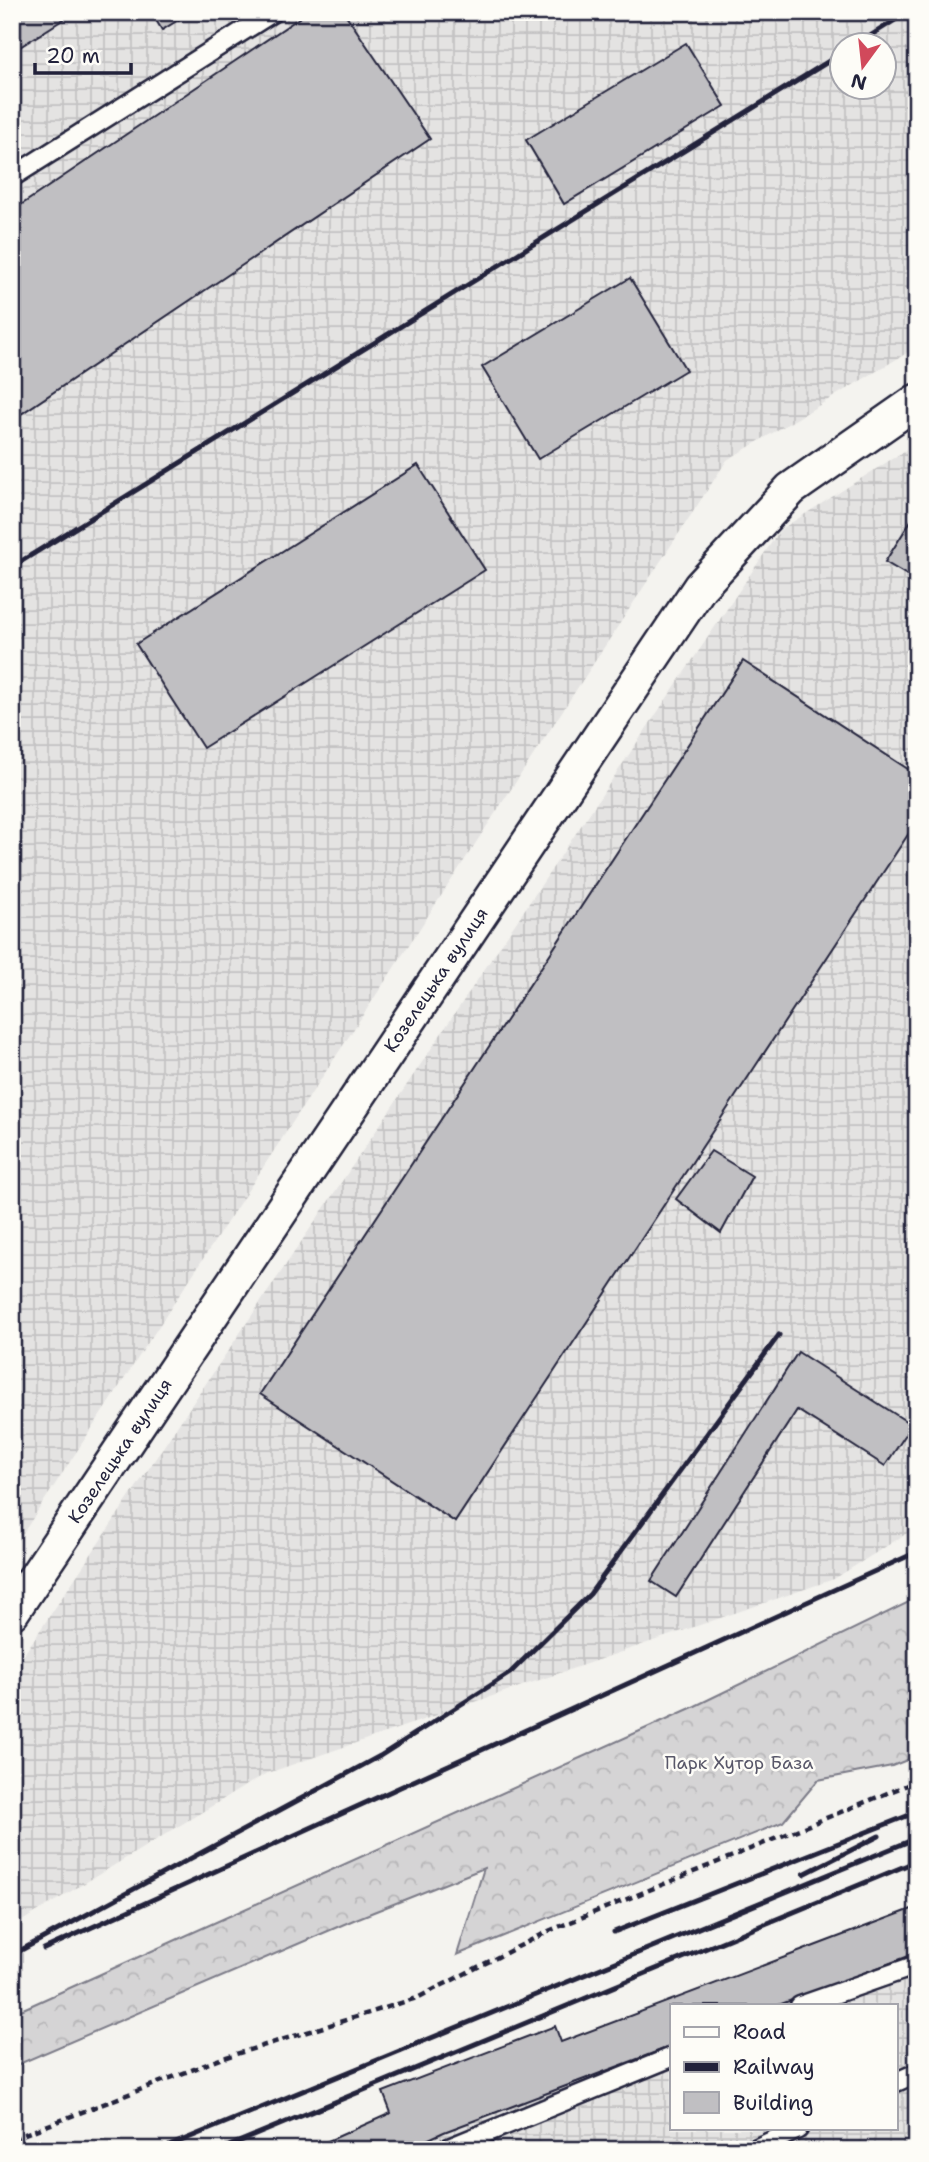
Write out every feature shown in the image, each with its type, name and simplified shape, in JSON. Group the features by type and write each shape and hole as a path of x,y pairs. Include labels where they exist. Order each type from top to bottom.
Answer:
{"street":[{"name":"Козелецька вулиця","path":"12,1612 700,587 791,489 917,401"}],"lane":[{"path":"12,177 273,12"},
{"path":"806,2004 917,1965"},
{"path":"444,2150 670,2058"},
{"path":"898,2081 917,2073"},
{"path":"753,2150 796,2130"}],"path":[{"path":"12,2139 220,2059 417,1998 551,1930 917,1781"}],"shaded area":[{"path":"12,12 917,12 917,347 727,460 12,1550"},
{"path":"917,443 917,1527 834,1579 265,1774 12,1927 12,1672 780,530"},
{"path":"917,1907 917,2150 308,2150 390,2113 383,2092 555,2026 562,2042"}],"green space":[{"name":"Парк Хутор База","path":"917,1598 917,1756 892,1766 818,1780 783,1822 457,1955 484,1868 356,1919 12,2067 12,2014 691,1708"}],"building":[{"path":"12,12 75,12 12,52"},
{"path":"151,12 191,12 162,30"},
{"path":"308,12 344,12 430,139 12,420 12,211"},
{"path":"686,43 725,106 564,204 526,140"},
{"path":"630,278 686,370 538,459 482,367"},
{"path":"418,465 485,570 203,748 136,644"},
{"path":"917,511 917,581 885,562"},
{"path":"743,661 917,775 917,821 455,1522 260,1394"},
{"path":"711,1151 752,1176 721,1233 676,1199"},
{"path":"798,1352 912,1425 885,1466 797,1410 676,1597 651,1581"},
{"path":"917,1907 917,1953 781,2004 670,2004 670,2047 444,2132 405,2150 308,2150 391,2113 383,2092 555,2026 561,2042"}],"railway":[{"path":"876,32 908,12"},
{"path":"12,567 828,62"},
{"path":"12,1955 380,1756 510,1673 590,1594 779,1335"},
{"path":"44,1949 917,1552"},
{"path":"614,1932 917,1812"},
{"path":"804,1874 879,1836"},
{"path":"159,2150 917,1838"},
{"path":"219,2150 917,1861"}]}
